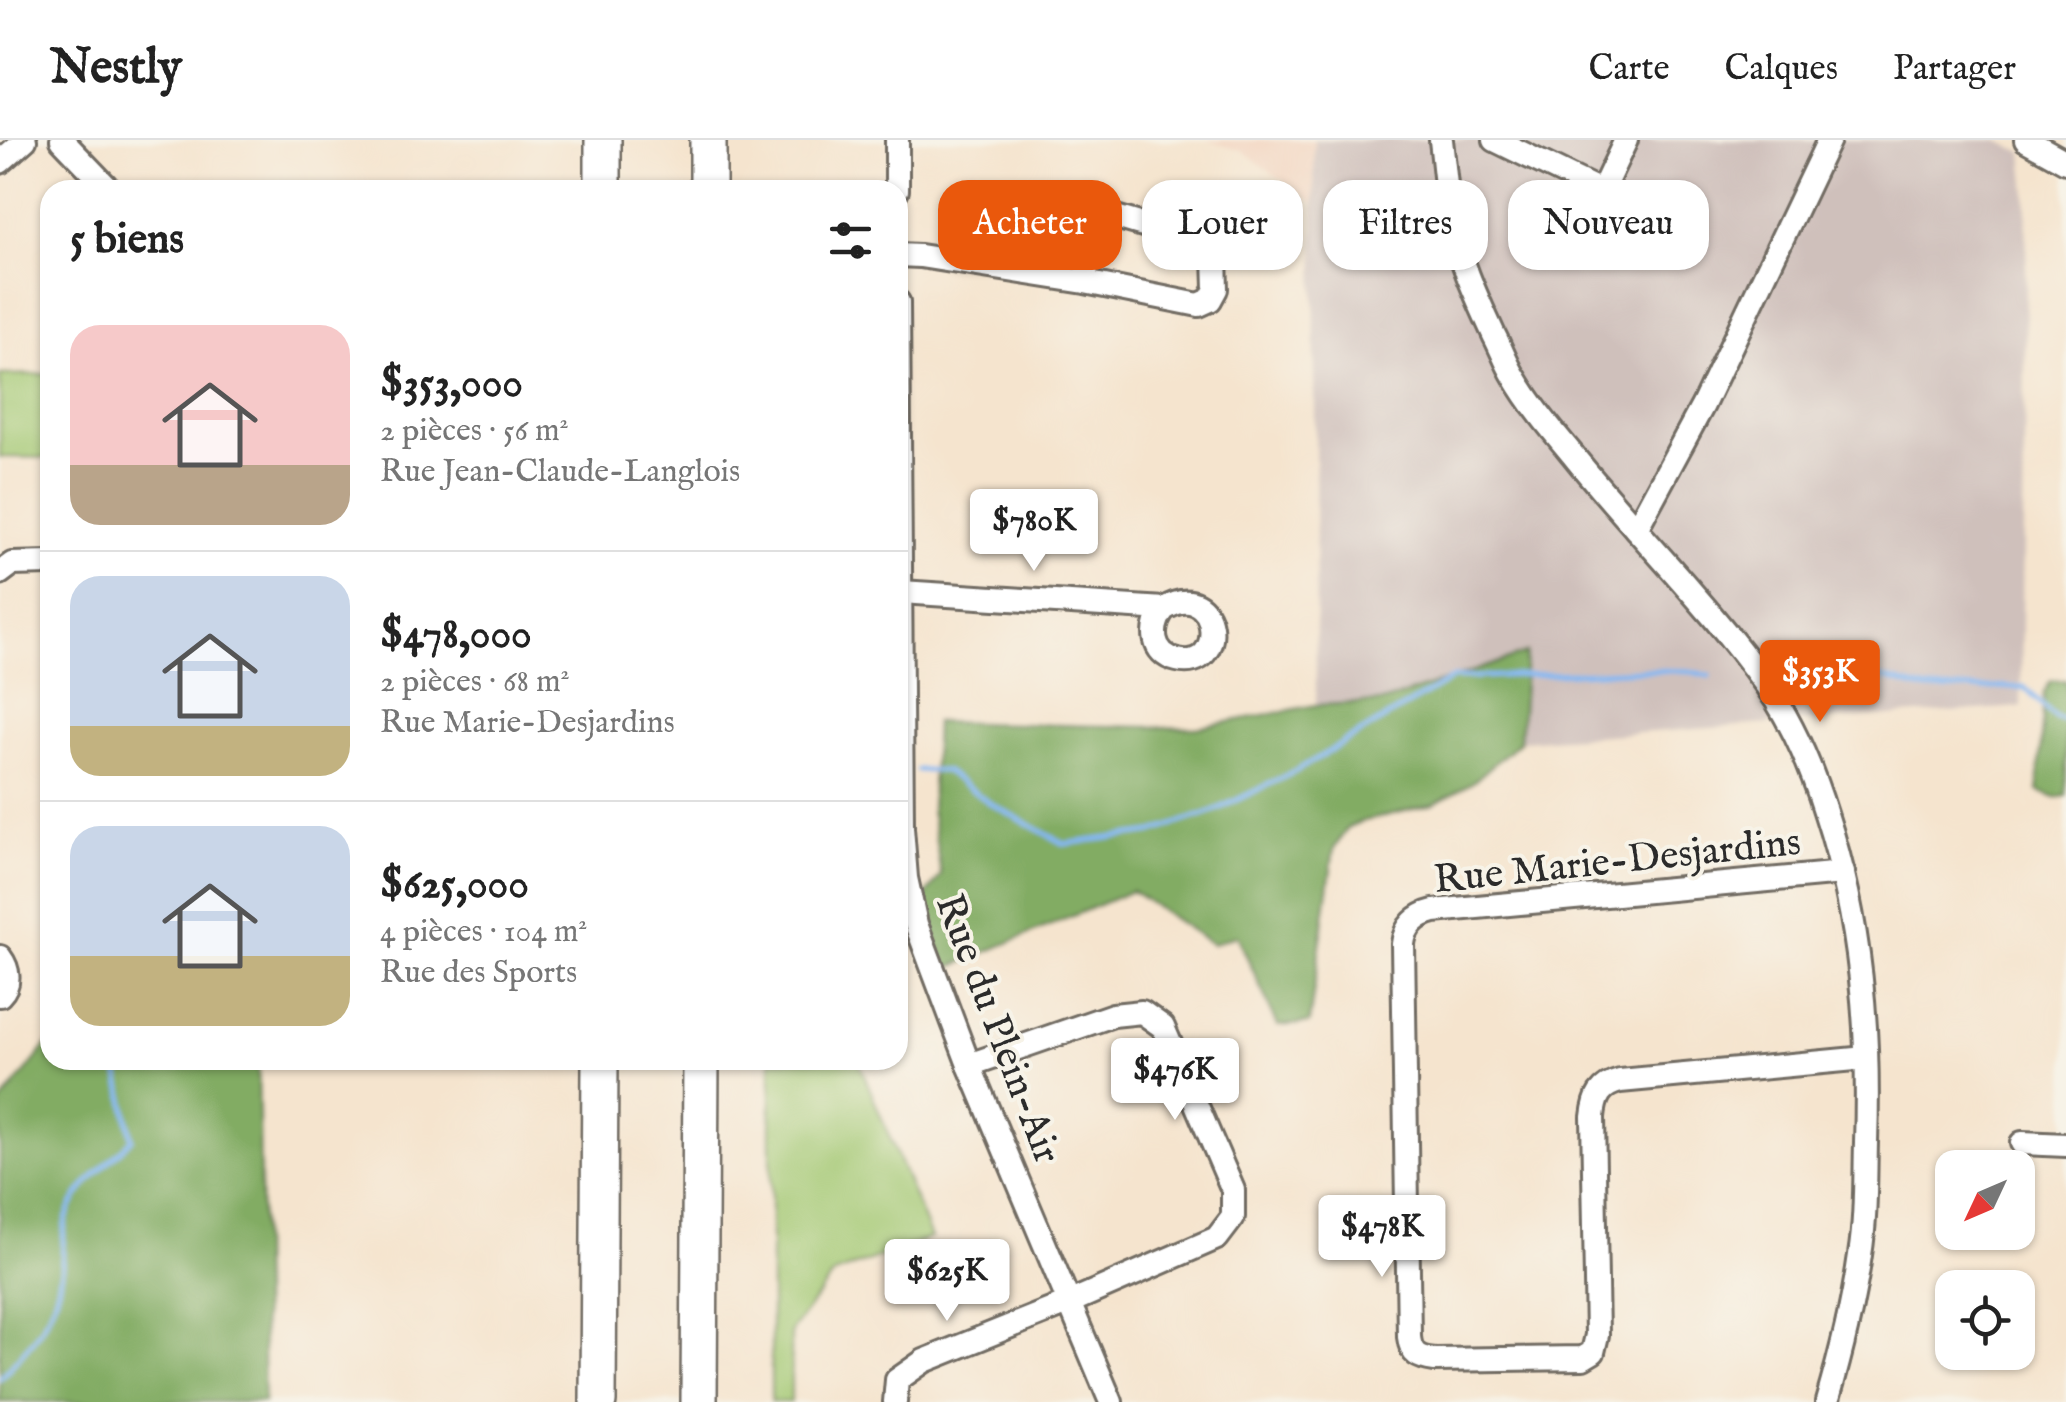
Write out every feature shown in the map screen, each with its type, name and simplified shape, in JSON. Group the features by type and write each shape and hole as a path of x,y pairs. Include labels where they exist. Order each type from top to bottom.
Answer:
{"highway":[{"path":"603,140 603,180"},
{"path":"708,140 708,180"},
{"path":"598,1402 600,1070"},
{"path":"699,1402 701,1070"}],"street":[{"path":"0,162 25,140"},
{"path":"62,140 100,180"},
{"path":"897,140 897,180"},
{"path":"1441,140 1450,216 1458,246 1514,377 1616,509 1747,658 1782,708 1817,786 1844,873 1860,966 1866,1058 1865,1204 1861,1251 1827,1402"},
{"path":"1494,140 1577,180"},
{"path":"1608,180 1626,140"},
{"path":"1636,529 1703,406 1829,140"},
{"path":"2026,140 2066,162"},
{"path":"908,255 1085,282 1200,305 1210,300 1216,289 1215,256 1209,246 1198,241 1109,215 1098,218 1090,229 1085,282"},
{"path":"0,573 12,564 40,563"},
{"path":"908,592 1164,609"},
{"name":"Rue Marie-Desjardins","path":"1844,873 1434,911 1409,925 1402,944 1409,1337 1413,1353 1436,1360 1583,1358 1593,1352 1597,1335 1593,1117 1597,1097 1608,1084 1866,1058"},
{"name":"Rue du Plein-Air","path":"908,887 916,924 969,1065 1110,1402"},
{"path":"0,957 8,981 0,996"},
{"path":"895,1402 897,1380 924,1362 1218,1238 1233,1218 1233,1190 1162,1027 1142,1012 1114,1015 969,1065"},
{"path":"2022,1144 2066,1145"}],"shaded area":[{"path":"1206,140 1314,140 1314,203 1303,195 1303,180 1282,180 1242,151"},
{"path":"1314,140 1997,140 2023,152 2027,194 2021,707 1520,741 1525,653 1383,702 1316,705"}],"green space":[{"path":"40,374 40,458 0,457 0,375"},
{"path":"1526,653 1520,741 1473,782 1434,804 1348,827 1334,848 1309,1023 1278,1026 1237,935 1212,944 1132,891 946,969 922,900 941,875 931,809 935,722 1196,728 1316,705 1383,702"},
{"path":"2066,680 2066,796 2055,798 2038,791 2044,692 2051,681"},
{"path":"40,1054 40,1070 258,1070 264,1402 0,1402 0,1104"},
{"path":"771,1070 862,1070 931,1238 834,1274 791,1331 791,1402 771,1402"}],"waterway":[{"path":"1786,666 1822,661 1927,690 2024,687 2055,718 2066,721"},
{"path":"917,770 945,771 990,803 1064,844 1153,832 1216,810 1296,771 1453,678 1645,670 1689,671 1709,676"},
{"path":"0,1378 31,1342 53,1303 61,1272 65,1223 72,1206 86,1185 132,1139 118,1070"}]}
